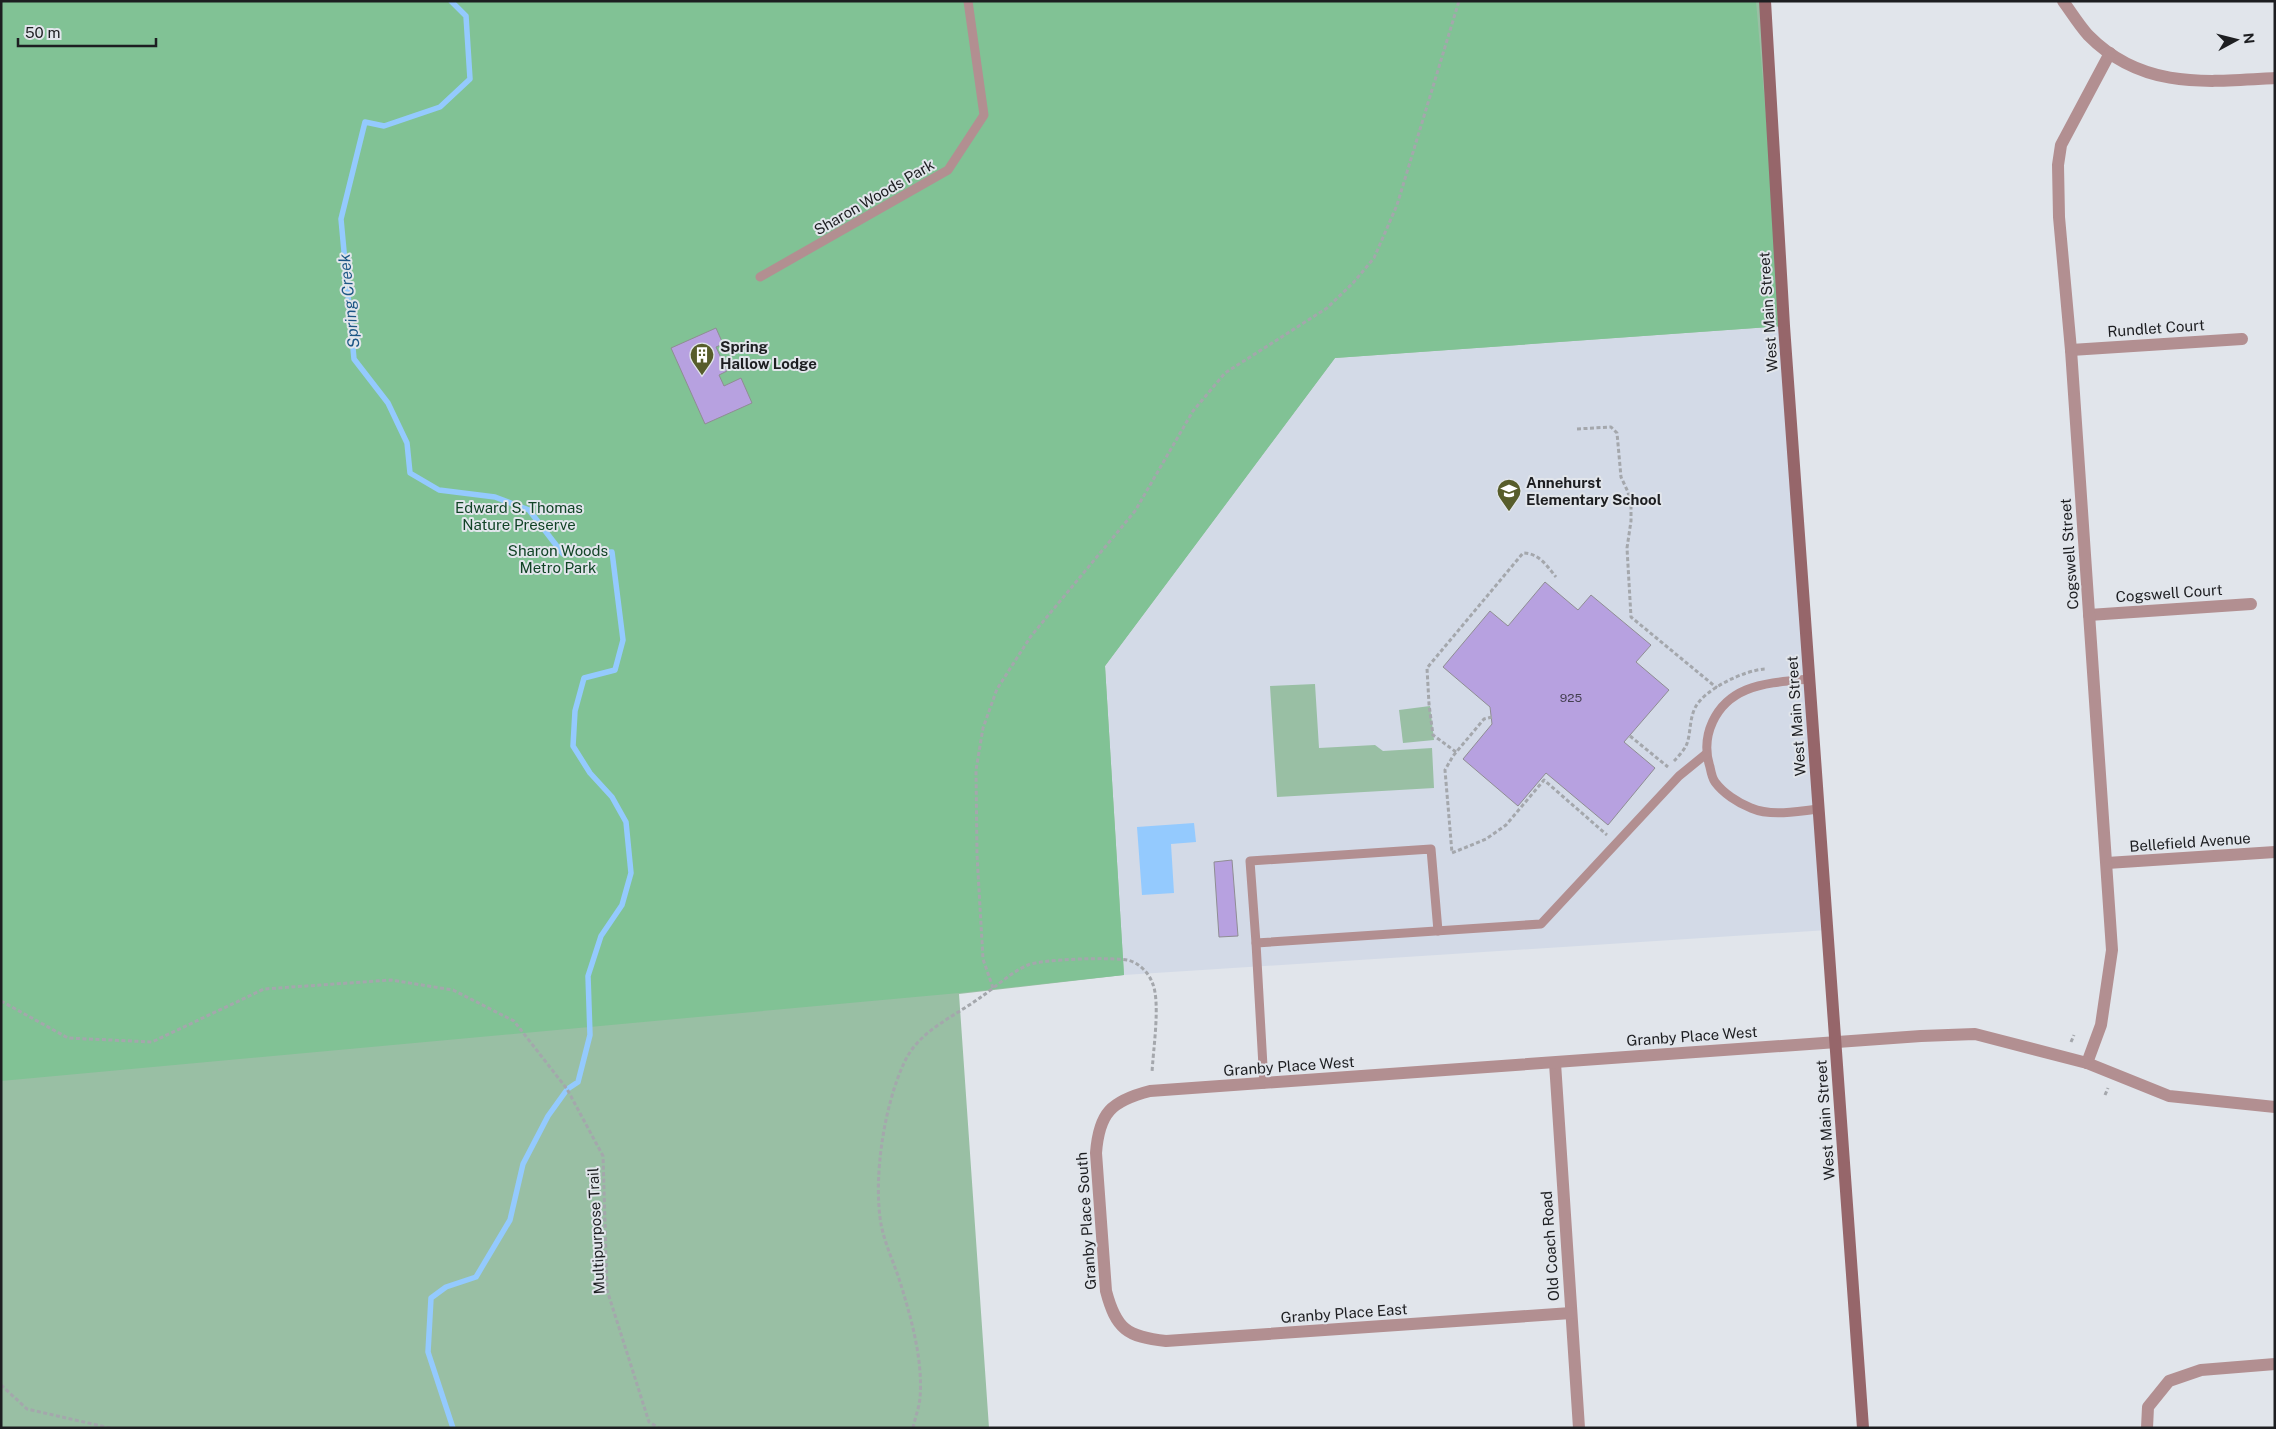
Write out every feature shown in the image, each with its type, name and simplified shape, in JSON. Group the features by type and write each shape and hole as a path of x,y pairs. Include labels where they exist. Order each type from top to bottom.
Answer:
{"main road":[{"name":"West Main Street","path":"1765,1 1785,334 1863,1428"}],"street":[{"path":"2063,1 2088,35 2110,53 2129,64 2161,76 2191,82 2275,78"},
{"name":"Cogswell Street","path":"2087,1063 2100,1025 2112,950 2071,350 2059,217 2060,152 2061,145 2110,53"},
{"name":"Rundlet Court","path":"2071,350 2242,339"},
{"name":"Cogswell Court","path":"2089,615 2251,604"},
{"name":"Bellefield Avenue","path":"2107,863 2275,852"},
{"name":"Granby Place West","path":"1108,1111 1127,1097 1150,1091 1922,1036 1975,1034 2087,1063 2169,1096 2275,1107"},
{"name":"Old Coach Road","path":"1554,1063 1579,1428"},
{"name":"Granby Place South","path":"1108,1111 1098,1131 1096,1153 1106,1291 1111,1310 1122,1327"},
{"name":"Granby Place East","path":"1122,1327 1143,1339 1166,1341 1571,1313"},
{"path":"2146,1428 2148,1407 2169,1381 2201,1370 2275,1364"}],"lane":[{"name":"Sharon Woods Park","path":"760,277 948,170 984,115 968,1"},
{"path":"1810,679 1771,683 1745,690 1724,704 1709,726 1706,754 1714,781 1732,798 1752,809 1781,813 1819,809"},
{"path":"1256,943 1541,924 1678,776 1706,754"},
{"path":"1264,1084 1250,861 1431,849 1438,931"}],"path":[{"path":"994,988 982,959 977,855 976,770 983,728 997,689 1031,636 1135,512 1192,411 1225,373 1327,308 1353,283 1374,258 1397,205 1459,1"},
{"path":"1577,428 1611,427 1617,433 1621,477 1628,492 1631,506 1627,548 1631,617 1716,688"},
{"path":"1456,752 1433,735 1427,668 1523,553 1531,553 1539,558 1556,576"},
{"path":"1662,774 1686,744 1695,706 1716,688 1741,675 1758,670 1773,669"},
{"path":"1492,717 1484,719 1456,752 1445,770 1452,853 1486,839 1506,825 1544,780 1608,834 1614,828"},
{"path":"1630,736 1668,767"},
{"path":"913,1428 920,1398 919,1367 912,1325 881,1224 878,1181 887,1114 904,1063 910,1052 925,1035 946,1018 1028,965 1045,962 1128,960 1141,967 1152,981 1156,995 1152,1072"},
{"name":"Multipurpose Trail","path":"1,1001 68,1038 152,1042 264,989 391,980 453,990 514,1021 568,1089 603,1156 607,1290 650,1422 659,1428"},
{"path":"2071,1042 2074,1035"},
{"path":"2105,1095 2108,1088"},
{"path":"1,1385 27,1409 110,1428"}],"shaded area":[{"name":"Annehurst Elementary School","path":"1784,326 1828,930 1124,975 1105,666 1335,358"}],"green space":[{"name":"Edward S. Thomas Nature Preserve","path":"1,1 1765,1 1784,326 1335,358 1105,666 1124,975 959,994 989,1428 1,1428"},
{"name":"Edward S. Thomas Nature Preserve","path":"1,1 1756,1 1784,326 1335,358 1105,666 1124,975 959,993 1,1081"},
{"path":"1315,684 1319,748 1375,745 1383,751 1432,748 1434,788 1277,797 1270,686"},
{"path":"1430,706 1434,740 1403,743 1399,710"}],"water":[{"path":"1194,823 1196,842 1171,844 1174,893 1142,895 1137,827"}],"building":[{"name":"Spring Hallow Lodge","path":"716,328 723,344 716,347 727,371 719,375 724,386 741,378 752,403 705,424 671,348"},
{"path":"1545,582 1578,610 1591,595 1651,645 1636,662 1669,690 1624,742 1655,768 1608,825 1546,773 1518,806 1463,759 1492,724 1490,707 1443,667 1490,611 1508,626"},
{"path":"1232,860 1238,936 1219,937 1214,862"}],"waterway":[{"name":"Spring Creek","path":"451,1 466,16 470,79 440,107 384,126 365,122 341,219 354,359 388,403 407,443 410,473 439,490 495,497 529,510 563,554 612,552 623,640 615,670 584,678 575,711 573,746 590,773 612,797 626,822 631,873 622,905 601,936 588,976 590,1035 578,1082 569,1088"},
{"name":"Spring Creek","path":"453,1428 428,1352 431,1298 446,1287 476,1277 510,1220 523,1164 548,1116 566,1091"}],"place":[{"name":"Spring Hallow Lodge","path":"702,376"},
{"name":"Annehurst Elementary School","path":"1509,512"}],"park label":[{"name":"Sharon Woods Metro Park","path":"558,558"}]}
